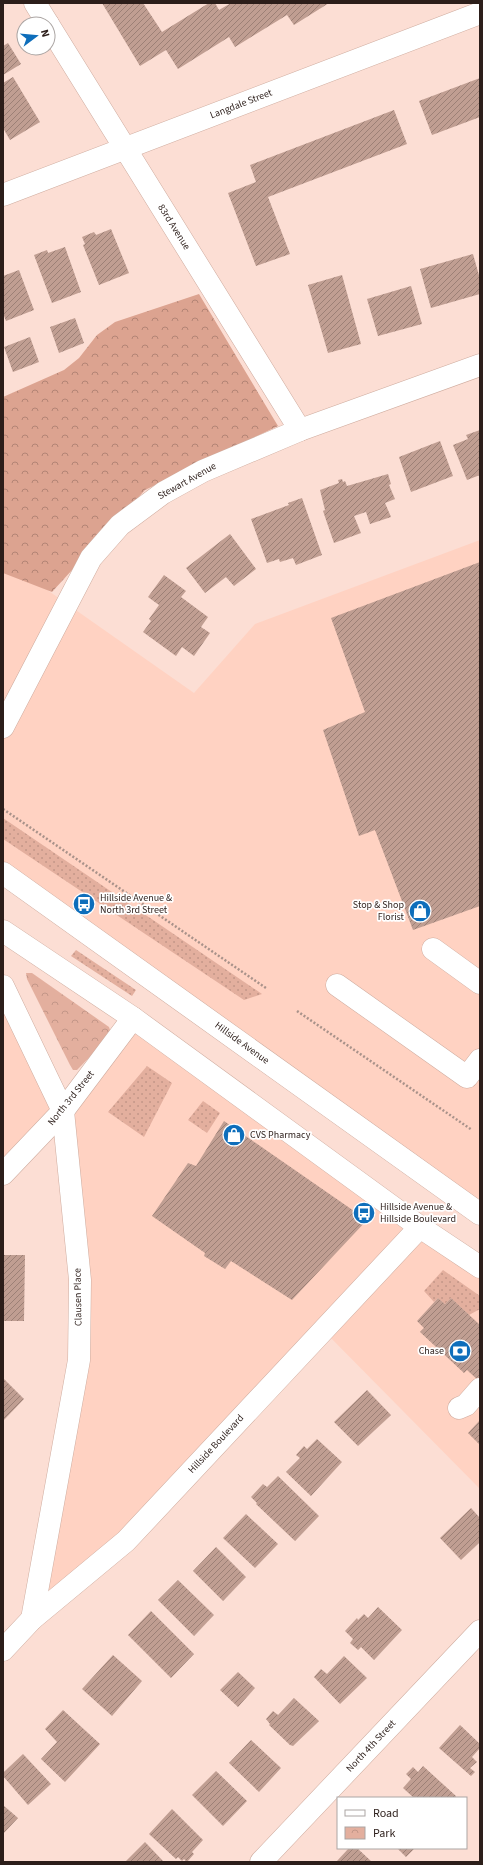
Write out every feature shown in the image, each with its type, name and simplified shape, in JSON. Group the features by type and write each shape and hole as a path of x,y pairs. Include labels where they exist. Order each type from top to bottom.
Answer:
{"street":[{"name":"83rd Avenue","path":"35,3 43,16"},
{"name":"Langdale Street","path":"3,195 480,13"},
{"name":"83rd Avenue","path":"56,37 300,430"},
{"name":"Stewart Avenue","path":"3,727 91,558 120,525 163,493 203,471 300,430 480,366"},
{"name":"Hillside Avenue","path":"3,873 480,1214"},
{"path":"3,931 133,1018 420,1227 480,1267"},
{"path":"433,949 480,983"},
{"path":"337,985 467,1077 480,1060"},
{"name":"Clausen Place","path":"3,986 63,1111 80,1280 78,1360 32,1619"},
{"name":"North 3rd Street","path":"3,1174 63,1111 133,1018"},
{"name":"Hillside Boulevard","path":"3,1650 32,1619 126,1541 420,1227"},
{"path":"459,1408 466,1405 480,1389"},
{"name":"North 4th Street","path":"261,1862 480,1631"}],"path":[{"path":"3,809 266,988"},
{"path":"297,1011 472,1130"}],"shaded area":[{"path":"480,540 480,1214 3,873 3,559 194,693 255,624"},
{"path":"3,986 63,1111 133,1018 480,1267 480,1489 323,1330 32,1619 79,1360 63,1112 3,1174"}],"green space":[{"path":"199,294 278,426 145,490 52,592 3,573 3,397 64,370 79,358 97,335 115,322"},
{"path":"3,818 262,994 244,1000 3,839"},
{"path":"76,950 136,990 132,996 71,956"},
{"path":"26,973 32,973 109,1027 111,1033 108,1038 77,1070 73,1070 70,1065 27,979"},
{"path":"147,1066 172,1083 144,1137 108,1112"},
{"path":"203,1101 220,1113 207,1133 188,1120"},
{"path":"443,1270 480,1296 480,1309 469,1315 451,1298 445,1304 438,1298 434,1302 424,1291"}],"building":[{"path":"102,3 143,3 162,32 209,3 215,3 219,10 231,3 329,3 294,25 287,15 235,47 229,37 178,69 166,50 140,66"},
{"path":"8,43 21,64 3,75 3,46"},
{"path":"13,77 40,122 10,140 3,128 3,83"},
{"path":"480,78 480,117 432,135 419,101"},
{"path":"394,110 407,144 268,197 290,254 256,266 228,193 256,182 250,165"},
{"path":"111,229 129,273 99,285 83,245 85,244 82,237 94,232 96,235"},
{"path":"65,247 81,292 52,303 34,255 47,250 48,253"},
{"path":"473,254 480,279 480,294 431,308 420,269"},
{"path":"19,270 34,310 6,321 3,313 3,276"},
{"path":"342,275 361,344 328,353 308,285"},
{"path":"411,286 422,324 378,336 367,299"},
{"path":"75,318 84,343 59,353 50,327"},
{"path":"30,337 39,362 13,372 4,347"},
{"path":"480,430 480,475 467,480 453,445 468,439 466,435"},
{"path":"440,441 453,476 411,492 399,457"},
{"path":"388,474 391,484 389,485 395,499 385,503 391,517 370,524 366,512 354,516 361,533 334,543 323,511 325,510 320,490 339,483 338,480 342,479 343,482 345,481 347,486"},
{"path":"302,498 322,555 296,565 293,558 280,562 279,559 267,563 251,519 289,505 288,503"},
{"path":"230,534 256,569 234,586 226,577 205,593 186,568"},
{"path":"480,562 480,906 413,930 375,830 359,836 323,730 365,712 331,618"},
{"path":"164,575 186,591 181,597 208,617 201,627 210,633 194,656 182,647 176,656 143,632 151,621 149,619 159,605 148,597"},
{"path":"224,1121 367,1220 292,1300 231,1261 225,1269 204,1256 205,1253 152,1216 188,1163 196,1166"},
{"path":"3,1255 25,1255 24,1321 3,1321"},
{"name":"Chase","path":"438,1298 445,1304 451,1298 480,1325 480,1382 467,1370 464,1373 420,1332 424,1328 417,1321"},
{"path":"3,1378 24,1399 3,1421"},
{"path":"367,1390 391,1415 358,1446 334,1422"},
{"path":"480,1420 480,1445 468,1433"},
{"path":"317,1439 342,1462 311,1496 286,1472 300,1458 296,1455 304,1446 307,1449"},
{"path":"278,1476 319,1516 295,1541 256,1504 257,1503 251,1497 263,1484 267,1487"},
{"path":"471,1508 480,1518 480,1542 461,1560 440,1538"},
{"path":"246,1514 278,1544 255,1568 223,1538"},
{"path":"216,1547 246,1577 223,1601 193,1571"},
{"path":"178,1580 214,1615 194,1636 158,1600"},
{"path":"378,1607 402,1630 374,1660 361,1647 358,1650 350,1643 353,1639 345,1631 357,1618 358,1620 364,1614 368,1618"},
{"path":"151,1611 194,1654 171,1678 128,1635"},
{"path":"113,1655 142,1681 112,1716 82,1689"},
{"path":"344,1656 367,1678 340,1704 314,1677 321,1669 327,1674"},
{"path":"238,1672 255,1688 238,1707 220,1690"},
{"path":"294,1698 319,1721 293,1746 290,1745 269,1725 270,1724 266,1719 273,1711 278,1715"},
{"path":"63,1710 100,1744 65,1782 41,1759 57,1742 45,1729"},
{"path":"460,1725 480,1744 480,1748 472,1757 477,1762 470,1768 475,1772 471,1776 439,1748"},
{"path":"251,1740 281,1768 259,1792 229,1763"},
{"path":"23,1754 51,1784 28,1805 3,1776 3,1773"},
{"path":"423,1766 456,1797 413,1797 403,1788 411,1779 406,1774 413,1767 418,1772"},
{"path":"216,1771 247,1801 223,1826 192,1795"},
{"path":"3,1805 18,1818 3,1834"},
{"path":"172,1809 203,1840 192,1852 194,1854 187,1862 184,1859 182,1861 178,1857 176,1859 149,1834"},
{"path":"145,1842 164,1862 125,1862"},
{"path":"348,1849 358,1849 372,1862 336,1862"},
{"path":"398,1849 414,1849 406,1857"}],"place":[{"name":"Hillside Avenue & North 3rd Street","path":"84,904"},
{"name":"Stop & Shop Florist","path":"420,911"},
{"name":"CVS Pharmacy","path":"234,1135"},
{"name":"Hillside Avenue & Hillside Boulevard","path":"364,1213"},
{"name":"Chase","path":"460,1351"}]}
